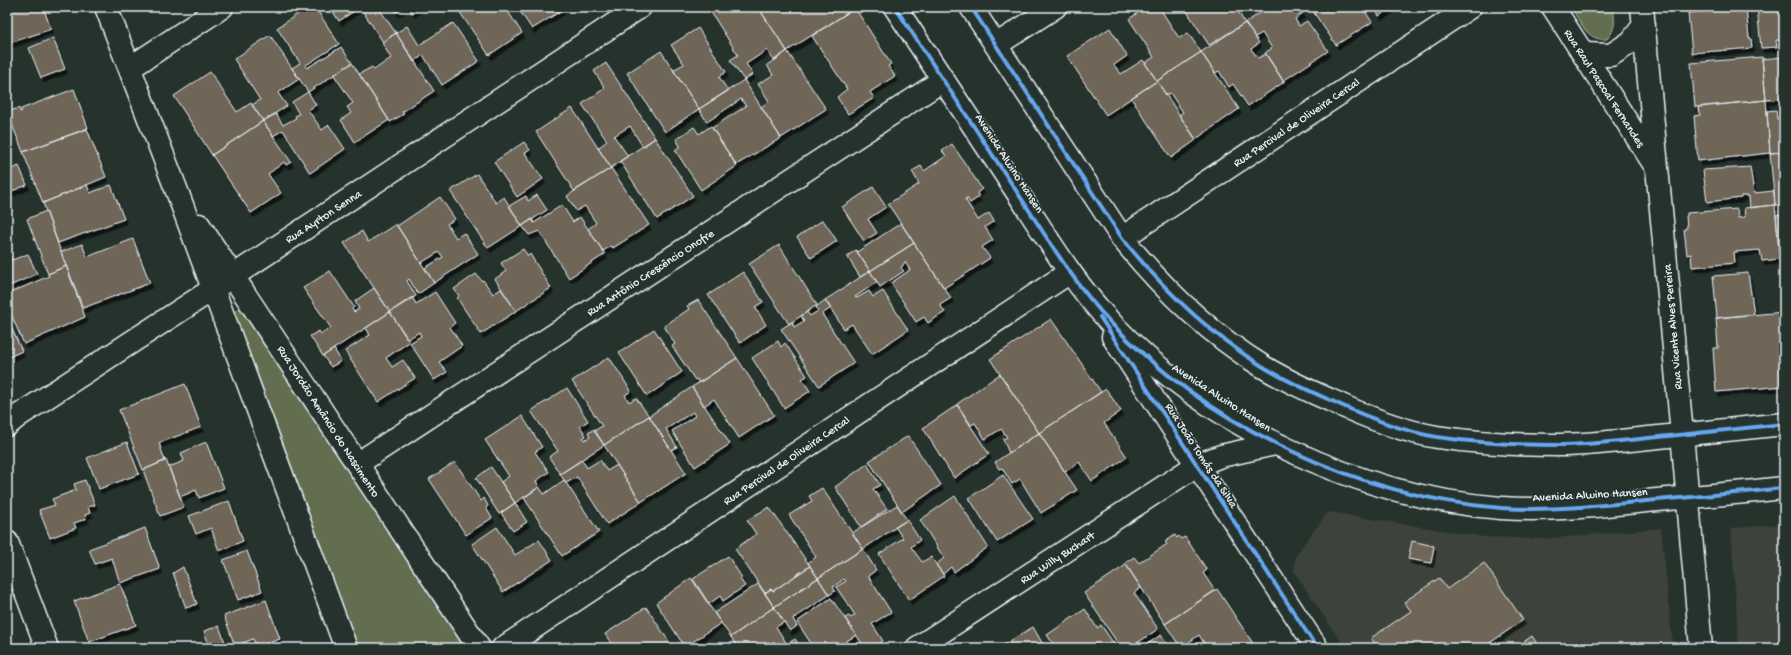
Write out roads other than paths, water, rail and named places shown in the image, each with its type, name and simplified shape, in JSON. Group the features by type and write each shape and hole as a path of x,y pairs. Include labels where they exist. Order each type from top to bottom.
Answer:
{"street":[{"path":"106,7 178,194 346,648"},
{"path":"130,68 222,7"},
{"name":"Rua Ayrton Senna","path":"7,425 18,416 640,7"},
{"name":"Avenida Alwino Hansen","path":"895,7 1070,272 1110,322 1145,357 1184,387 1226,415 1275,444 1321,465 1414,494 1457,504 1504,508 1560,508 1784,488"},
{"path":"971,7 1122,238 1148,271 1219,337 1262,366 1310,391 1352,411 1395,426 1436,437 1517,444 1560,445 1784,424"},
{"path":"996,45 1055,7"},
{"name":"Rua Percival de Oliveira Cercal","path":"1122,238 1470,7"},
{"name":"Rua Raul Pascoal Fernandes","path":"1553,7 1658,170"},
{"path":"1584,54 1611,55 1631,42 1643,16"},
{"name":"Rua Vicente Alves Pereira","path":"1643,16 1701,648"},
{"name":"Rua Antônio Crescêncio Onofre","path":"358,464 943,80"},
{"name":"Rua Jordão Amâncio do Nascimento","path":"178,194 479,648"},
{"name":"Rua Percival de Oliveira Cercal","path":"503,648 1070,272"},
{"name":"Rua João Tomás da Silva","path":"1070,272 1317,648"},
{"name":"Rua Willy Buchart","path":"917,648 1197,465 1222,456 1275,444"},
{"path":"7,542 48,648"}]}
